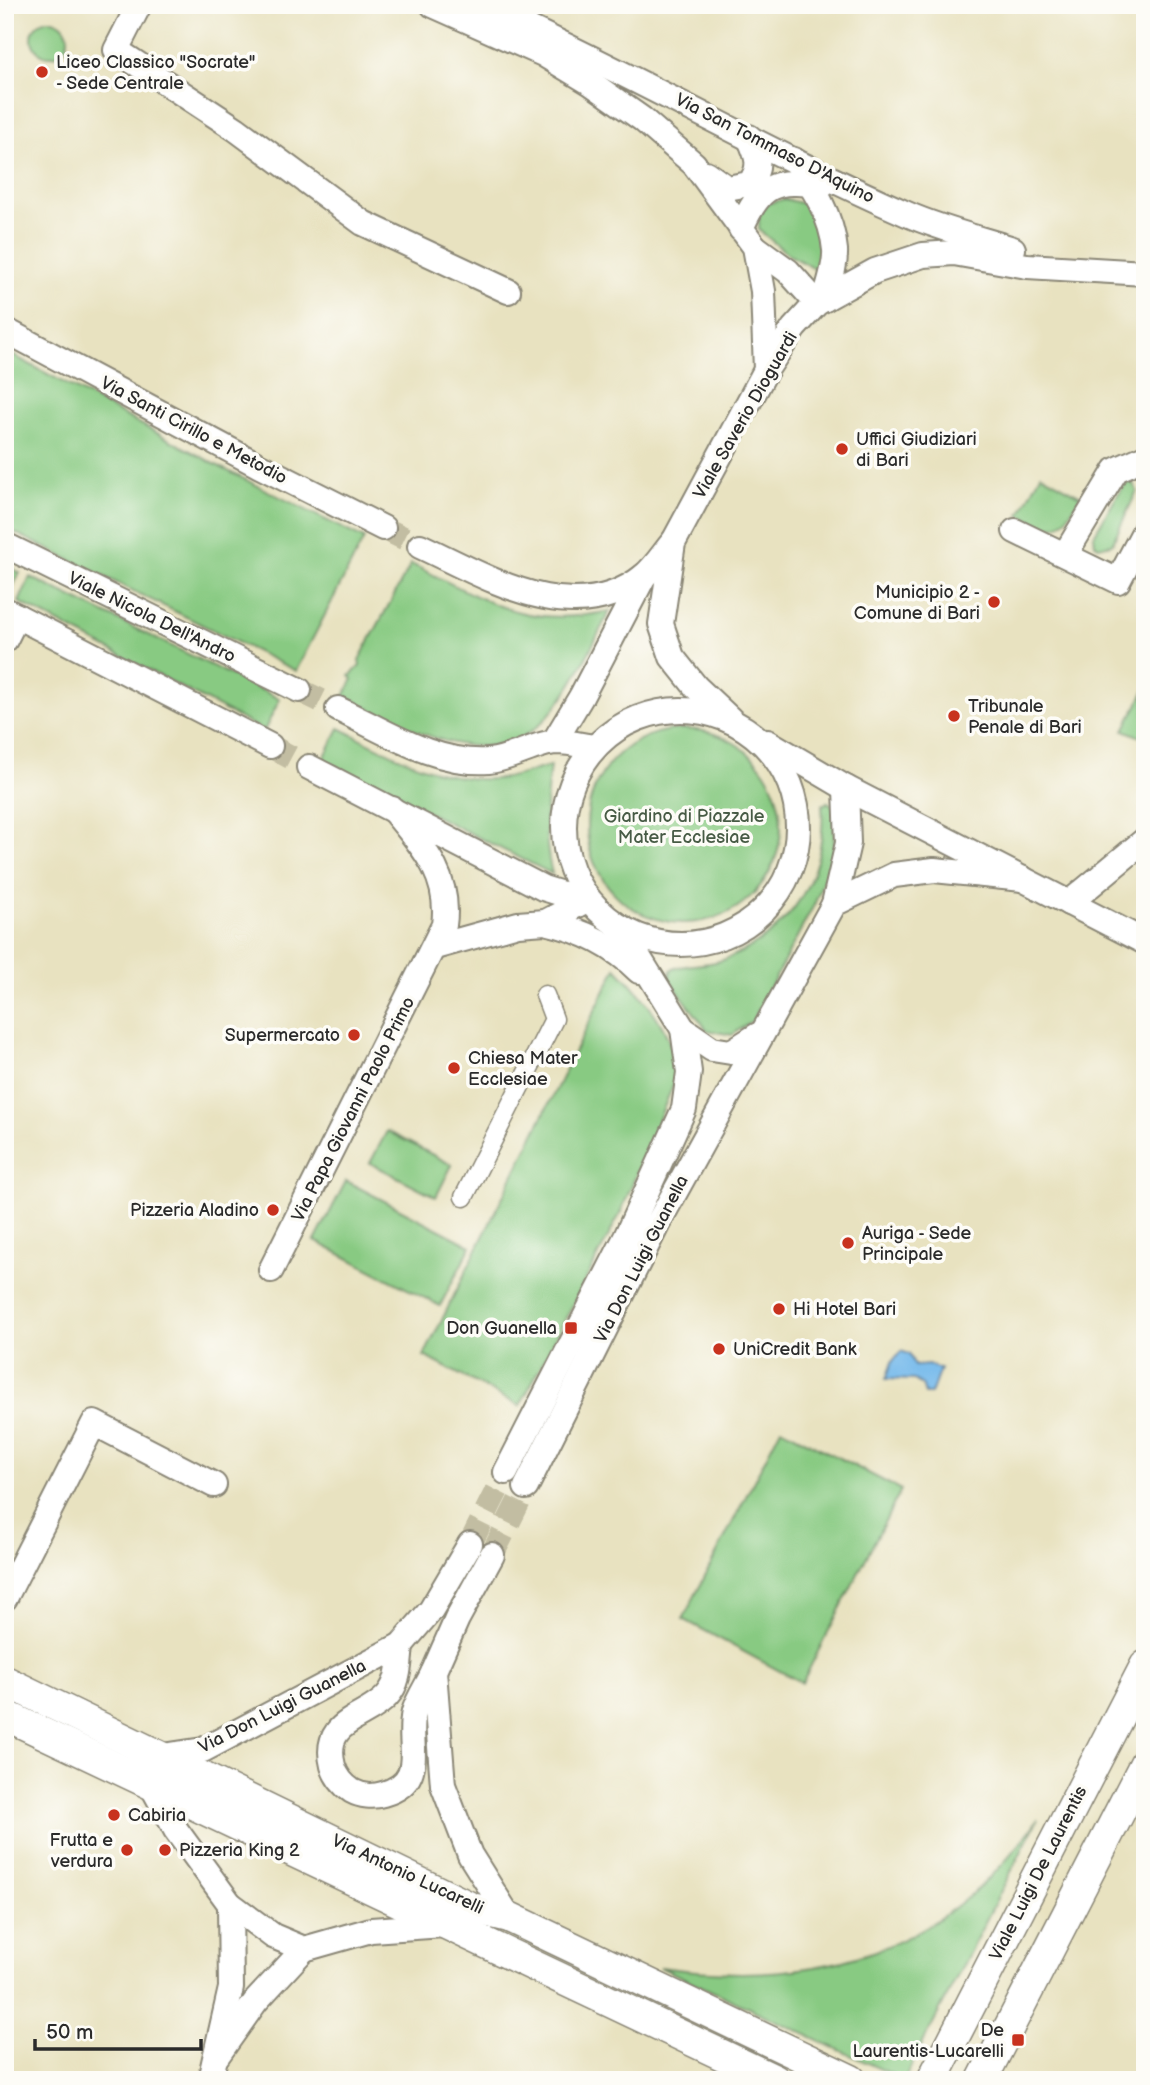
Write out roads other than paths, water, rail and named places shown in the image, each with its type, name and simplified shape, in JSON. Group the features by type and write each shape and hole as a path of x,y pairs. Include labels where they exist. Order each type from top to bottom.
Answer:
{"street":[{"path":"139,5 116,50 236,129 362,223 508,291"},
{"path":"433,5 543,54 642,119 694,164 727,188 749,184 757,170 759,159 749,137"},
{"name":"Via San Tommaso D'Aquino","path":"480,5 603,61 794,160 908,215 1078,268"},
{"path":"694,164 748,238 821,301 835,252 826,214 794,160"},
{"path":"766,370 763,291 748,238 753,202 770,187 810,183 854,188"},
{"name":"Viale Saverio Dioguardi","path":"730,719 696,687 672,657 662,624 673,543 766,370 794,328 821,301 874,271 923,256 954,253 1027,266 1145,273"},
{"name":"Via Santi Cirillo e Metodio","path":"5,330 246,459 383,528"},
{"path":"1066,553 1108,480 1138,463"},
{"path":"1015,531 1045,548 1066,553 1118,581 1145,530"},
{"path":"554,742 581,697 644,576 673,543"},
{"name":"Viale Nicola Dell'Andro","path":"5,545 299,690"},
{"path":"420,547 489,580 527,594 551,599 614,594 644,576"},
{"path":"629,605 639,607 662,624"},
{"path":"5,640 11,613 270,746"},
{"path":"338,709 426,751 456,760 492,761 517,756 554,742 593,747"},
{"path":"585,901 567,858 564,834 571,787 580,765 593,747 618,727 650,714 687,711 730,719 846,788 1145,942"},
{"path":"309,767 543,887 585,901 620,927 661,943 685,947 737,930 755,919 781,892 796,851 798,815 786,775 764,740"},
{"name":"Via Don Luigi Guanella","path":"526,1487 647,1243 760,1033 834,904 848,843 846,788"},
{"name":"Via Papa Giovanni Paolo Primo","path":"271,1270 435,947 447,903 437,870 391,809"},
{"path":"1069,903 1145,840"},
{"path":"834,904 894,875 934,870 1023,879"},
{"path":"545,922 585,901"},
{"path":"435,947 518,924 545,922 570,928 605,943 631,963 664,996"},
{"name":"Via Don Luigi Guanella","path":"506,1472 672,1140 684,1109 689,1072 683,1029 620,927"},
{"path":"464,1198 554,1019 545,995"},
{"name":"Via Don Luigi Guanella","path":"683,1029 712,1049 731,1052 760,1033"},
{"path":"5,1598 94,1423 214,1485"},
{"name":"Via Don Luigi Guanella","path":"163,1756 203,1750 401,1645 481,1550 457,1619 434,1671 443,1785 470,1855 509,1917"},
{"path":"401,1645 398,1677 387,1696 346,1721 332,1744 335,1771 353,1791 366,1796 393,1791 411,1772 415,1759 414,1713 434,1671"},
{"name":"Viale Luigi De Laurentis","path":"932,2080 1145,1666"},
{"name":"Via Antonio Lucarelli","path":"5,1681 472,1908 509,1917 851,2080"},
{"name":"Via Antonio Lucarelli","path":"5,1715 775,2080"},
{"path":"163,1756 152,1786 176,1830 230,1904 273,1936 304,1949"},
{"path":"982,2080 1145,1763"},
{"path":"211,2075 231,1988 230,1904"},
{"path":"211,2075 256,2001 304,1949 371,1930 444,1925 472,1908"},
{"path":"231,1988 242,1997 256,2001"}],"water":[{"path":"901,1351 909,1354 915,1366 929,1365 940,1369 931,1394 925,1394 922,1385 914,1380 886,1379 892,1362"}],"tunnel":[{"path":"383,528 420,546"},
{"path":"299,690 338,709"},
{"path":"270,746 309,767"},
{"path":"470,1544 506,1472"},
{"path":"492,1555 526,1487"}],"place":[{"name":"Liceo Classico \"Socrate\" - Sede Centrale","path":"42,72"},
{"name":"Uffici Giudiziari di Bari","path":"842,449"},
{"name":"Municipio 2 - Comune di Bari","path":"994,602"},
{"name":"Tribunale Penale di Bari","path":"954,716"},
{"name":"Supermercato","path":"354,1035"},
{"name":"Chiesa Mater Ecclesiae","path":"454,1068"},
{"name":"Pizzeria Aladino","path":"273,1210"},
{"name":"Auriga - Sede Principale","path":"848,1243"},
{"name":"Hi Hotel Bari","path":"779,1309"},
{"name":"Don Guanella","path":"571,1328"},
{"name":"UniCredit Bank","path":"719,1349"},
{"name":"Cabiria","path":"114,1815"},
{"name":"Frutta e verdura","path":"127,1850"},
{"name":"Pizzeria King 2","path":"165,1850"},
{"name":"De Laurentis-Lucarelli","path":"1018,2040"}],"park label":[{"name":"Giardino di Piazzale Mater Ecclesiae","path":"684,826"}]}
